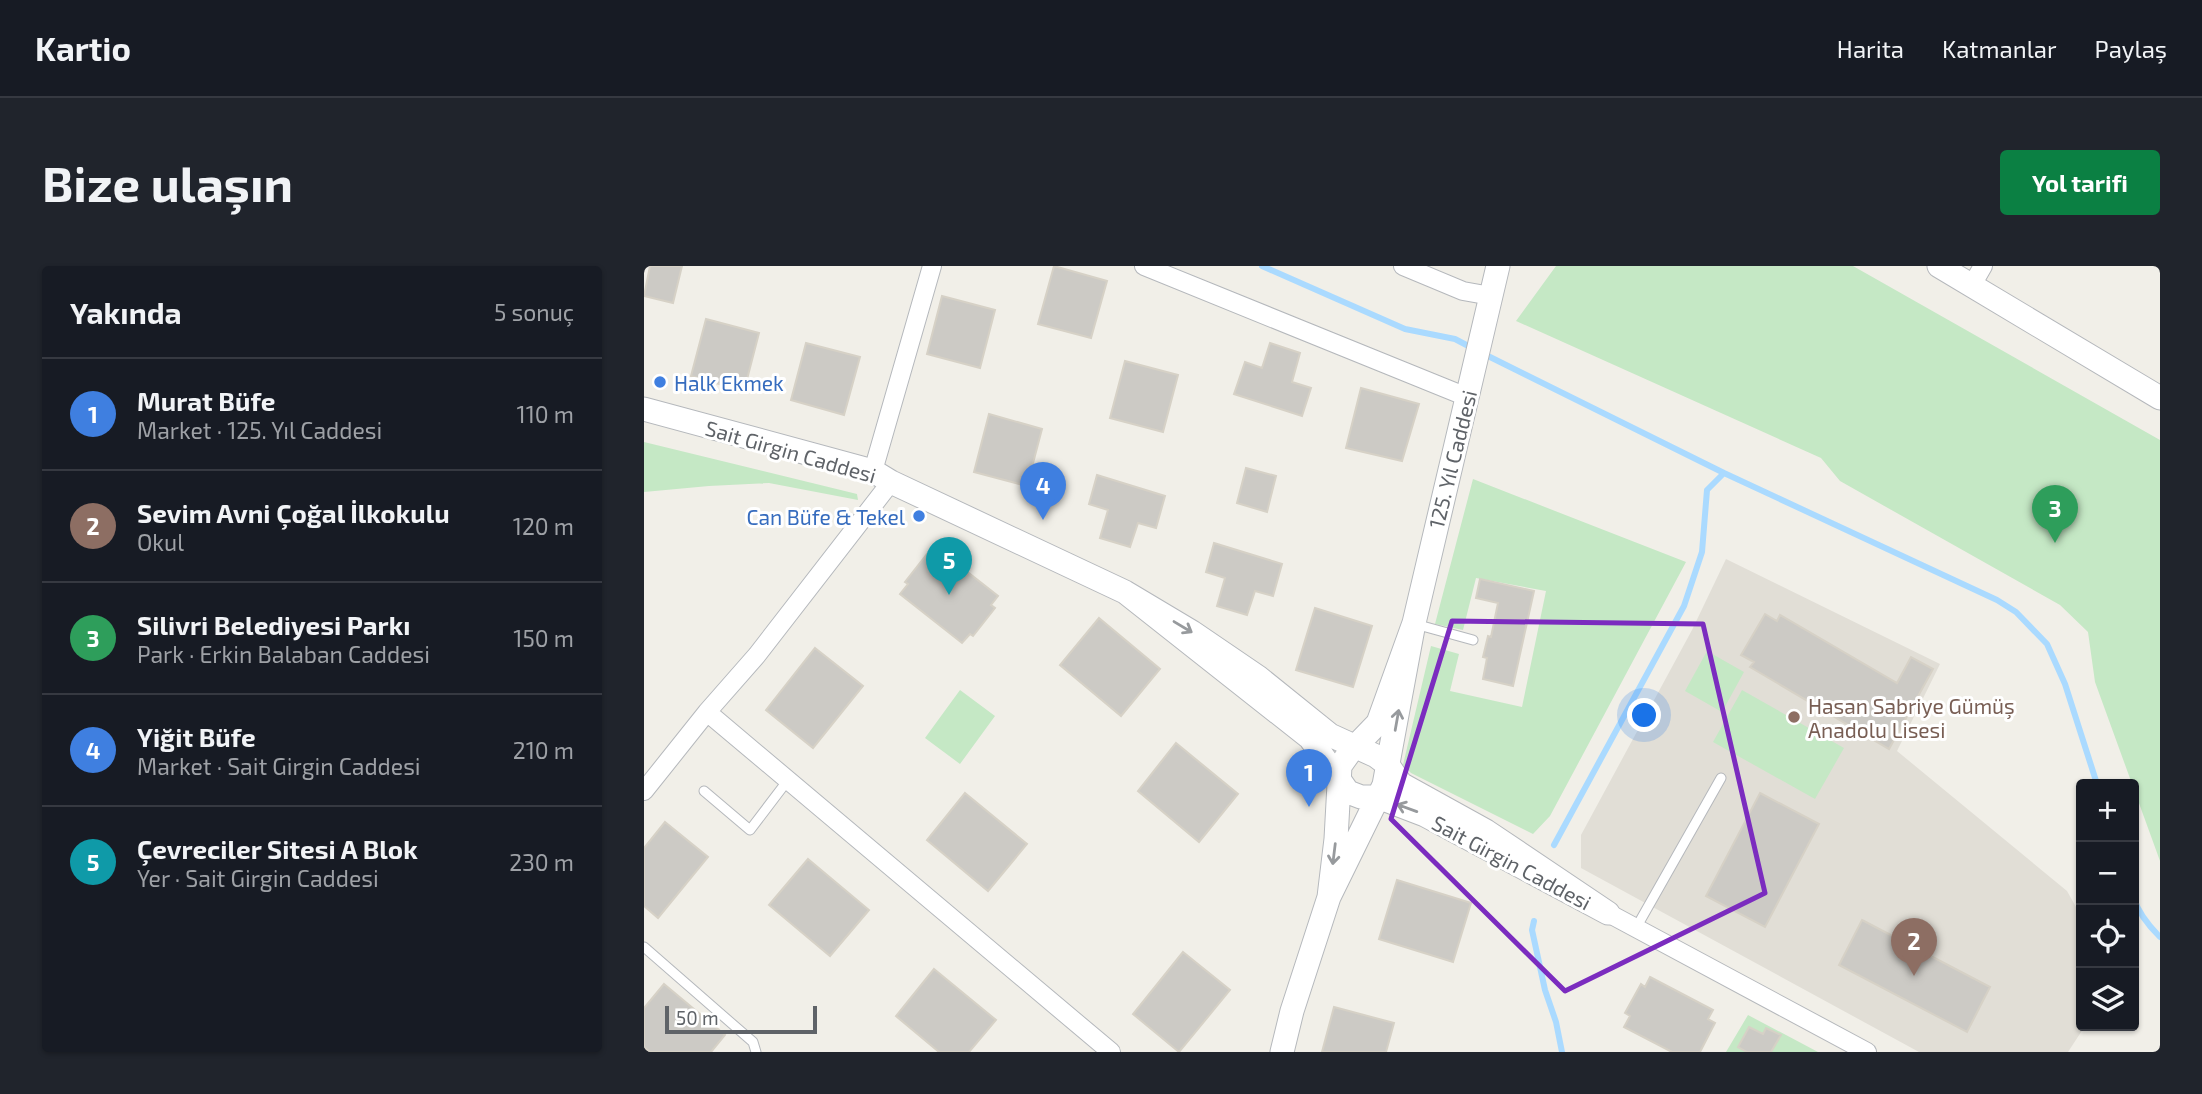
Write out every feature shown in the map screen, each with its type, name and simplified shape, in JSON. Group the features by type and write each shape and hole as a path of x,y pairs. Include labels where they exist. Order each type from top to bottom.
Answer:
{"street":[{"path":"644,791 758,655 882,477 932,266"},
{"path":"1144,266 1467,397"},
{"path":"1404,266 1463,291 1491,296"},
{"path":"1491,296 1498,266"},
{"path":"1491,296 1507,266"},
{"path":"1939,266 1978,276 2160,398"},
{"name":"125. Yıl Caddesi","path":"1282,1052 1292,1011 1329,897 1384,785 1414,623 1491,296"},
{"name":"Sait Girgin Caddesi","path":"645,411 882,477 1125,592 1192,632 1258,677 1329,735 1356,746 1388,765 1402,784 1486,831 1608,914"},
{"name":"Sait Girgin Caddesi","path":"1125,592 1310,738 1348,792 1361,797 1378,797 1425,814 1608,914"},
{"name":"125. Yıl Caddesi","path":"1329,897 1340,766 1378,723 1414,623"},
{"path":"708,712 1111,1052"},
{"path":"1608,914 1867,1052"}],"lane":[{"path":"1414,623 1474,639"},
{"path":"1636,928 1721,778"},
{"path":"704,791 750,830 788,780"},
{"path":"644,947 753,1042 756,1052"}],"highlighted area":[{"path":"1452,621 1703,624 1765,893 1565,991 1391,819"}],"shaded area":[{"path":"1726,559 1940,664 1897,751 2067,891 2076,907 2076,1031 2082,1031 2068,1052 1919,1052 1581,868 1581,835 1692,630"}],"green space":[{"path":"1556,266 1853,266 2160,440 2160,861 2139,803 2139,779 2130,779 2095,682 2088,632 2060,605 1840,481 1821,458 1516,321"},
{"path":"644,442 857,494 858,500 769,483 644,492"},
{"path":"1473,479 1686,562 1550,816 1533,834 1411,773 1403,765 1431,646 1459,654 1450,691 1522,707 1546,591 1476,578 1463,630 1435,624"},
{"path":"1707,651 1744,672 1722,712 1685,691"},
{"path":"960,690 995,716 960,764 925,738"},
{"path":"1742,690 1844,748 1815,799 1713,742"},
{"path":"1748,1015 1818,1052 1726,1052"}],"building":[{"path":"650,266 682,266 673,303 644,296"},
{"path":"1054,266 1107,281 1091,338 1038,324"},
{"path":"942,296 995,310 980,368 927,354"},
{"path":"706,319 759,333 744,391 691,376"},
{"path":"806,343 860,357 844,415 791,400"},
{"path":"1270,343 1300,353 1292,382 1311,388 1302,416 1234,394 1245,362 1262,368"},
{"path":"1125,361 1178,375 1163,432 1110,418"},
{"path":"1361,388 1419,404 1402,461 1346,448"},
{"path":"989,414 1042,429 1027,486 974,472"},
{"path":"1246,468 1276,476 1267,512 1237,503"},
{"path":"1097,475 1165,496 1156,528 1138,523 1130,547 1100,538 1108,510 1089,504"},
{"path":"1214,543 1282,564 1273,596 1255,591 1247,615 1217,606 1225,578 1206,572"},
{"path":"937,548 998,596 991,605 995,608 973,636 970,634 962,643 900,594 908,584 905,582 927,554 930,557"},
{"path":"1480,579 1534,591 1513,686 1483,679 1487,658 1483,657 1488,636 1491,637 1498,603 1476,598"},
{"path":"1315,608 1372,626 1353,687 1296,670"},
{"path":"1765,614 1777,621 1780,615 1897,683 1911,657 1933,669 1889,749 1750,667 1754,662 1741,655"},
{"path":"1099,618 1160,669 1121,716 1060,665"},
{"path":"815,648 863,686 813,748 766,710"},
{"path":"1176,743 1238,794 1199,842 1138,791"},
{"path":"965,793 1027,844 988,891 927,840"},
{"path":"1760,793 1819,824 1765,927 1706,896"},
{"path":"665,822 708,857 658,918 644,906 644,848"},
{"path":"808,859 869,910 830,956 769,905"},
{"path":"1397,880 1471,903 1453,962 1379,939"},
{"path":"1862,920 1990,987 1967,1032 1839,965"},
{"path":"1183,952 1230,990 1179,1052 1133,1014"},
{"path":"934,969 996,1020 969,1052 939,1052 896,1016"},
{"path":"1650,977 1713,1010 1708,1019 1715,1023 1700,1052 1672,1052 1624,1027 1630,1016 1625,1013 1641,984 1645,987"},
{"path":"664,984 725,1035 711,1052 650,1052 644,1047 644,1008"},
{"path":"1334,1007 1394,1023 1386,1052 1322,1052"},
{"path":"1749,1027 1763,1034 1766,1028 1781,1035 1771,1052 1747,1052 1738,1047"}],"waterway":[{"path":"1262,266 1405,329 1455,339 1474,349"},
{"path":"1484,354 1724,473 1997,600 2016,612 2047,644 2065,684 2095,779"},
{"path":"1554,845 1684,606 1702,552 1707,490 1724,473"},
{"path":"2137,905 2145,920 2160,937"},
{"path":"1534,921 1532,930 1562,1052"}],"place":[{"name":"Halk Ekmek","path":"660,382"},
{"name":"Can Büfe & Tekel","path":"919,516"},
{"name":"Yiğit Büfe","path":"1043,520"},
{"name":"Silivri Belediyesi Parkı","path":"2055,543"},
{"name":"Çevreciler Sitesi A Blok","path":"949,595"},
{"name":"Hasan Sabriye Gümüş Anadolu Lisesi","path":"1794,717"},
{"name":"Murat Büfe","path":"1309,807"},
{"name":"Sevim Avni Çoğal İlkokulu","path":"1914,976"}]}
